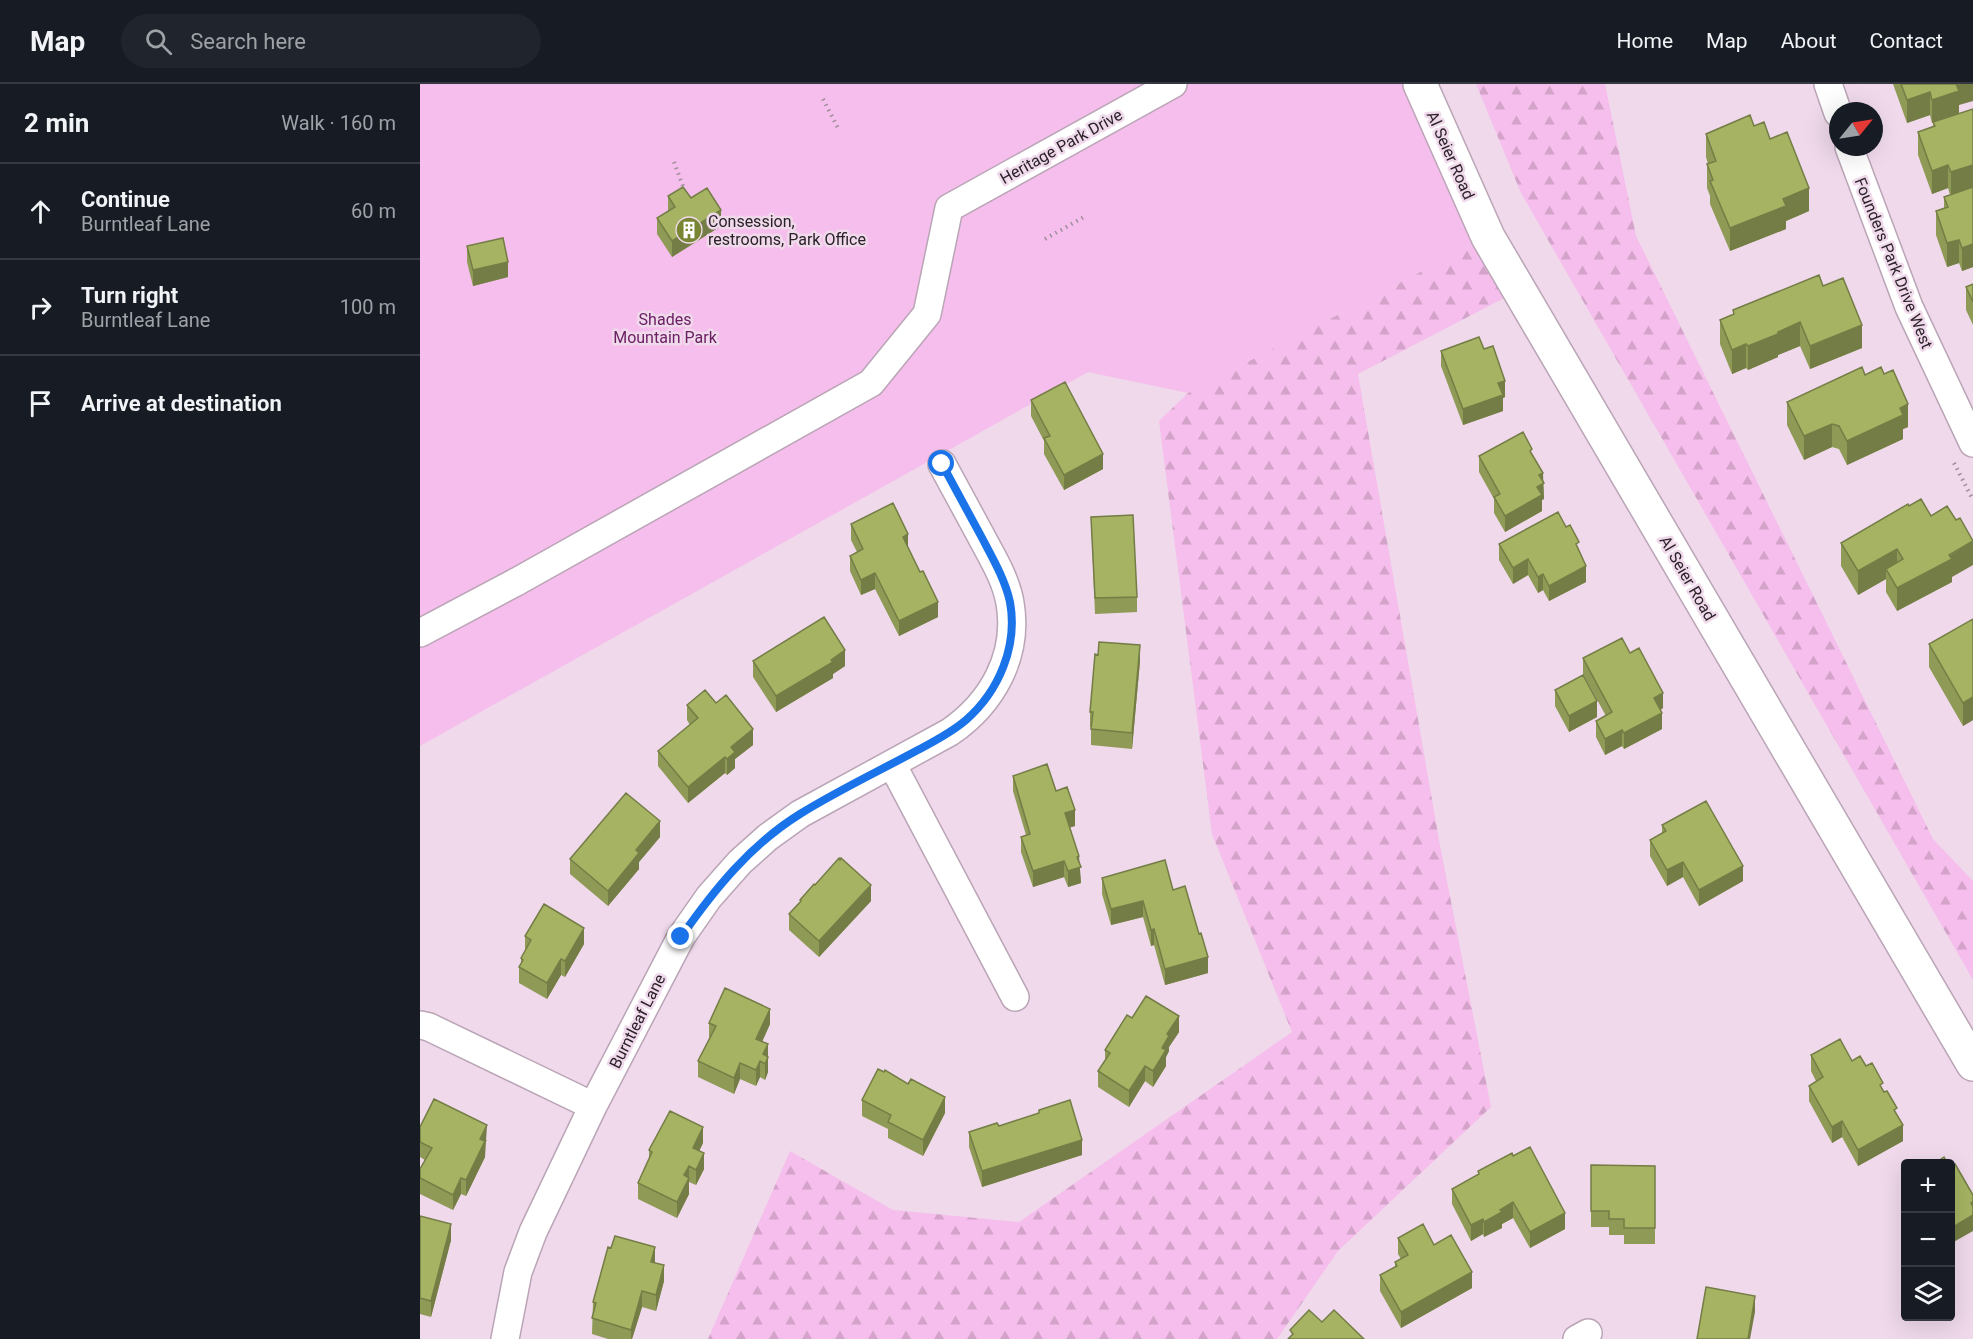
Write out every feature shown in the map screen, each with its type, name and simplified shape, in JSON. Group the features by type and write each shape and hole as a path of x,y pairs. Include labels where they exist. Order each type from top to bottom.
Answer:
{"street":[{"name":"Heritage Park Drive","path":"420,633 518,581 871,383 927,314 949,208 1173,84"},
{"name":"Al Seier Road","path":"1420,84 1488,237 1973,1064"},
{"path":"1828,84 1834,102"},
{"name":"Founders Park Drive West","path":"1852,156 1909,307 1973,443"},
{"name":"Burntleaf Lane","path":"505,1339 518,1272 533,1232 593,1106 681,937 709,897 732,870 768,837 800,814 950,732 979,708 997,681 1010,648 1010,603 1003,581 942,464"},
{"path":"892,764 1015,997"},
{"path":"420,1025 429,1027 593,1106"}],"path":[{"path":"824,99 838,128"},
{"path":"674,162 684,189"},
{"path":"1045,239 1084,217"}],"green space":[{"name":"Shades Mountain Park","path":"420,84 1406,84 1488,237 1188,393 1088,372 420,746"},
{"path":"1476,84 1605,84 1636,236 1933,839 1973,881 1973,980 1521,193"},
{"path":"1480,241 1510,295 1358,374 1439,840 1491,1107 1338,1251 1277,1339 708,1339 790,1151 893,1210 1019,1222 1292,1032 1212,834 1159,421 1188,393"}],"building":[{"path":"1901,84 1956,84 1959,91 1932,100 1930,92 1907,100"},
{"path":"1973,109 1973,165 1951,172 1948,165 1932,171 1918,132 1935,126 1933,122"},
{"path":"1750,115 1754,126 1764,122 1770,139 1787,132 1809,188 1783,199 1786,206 1730,228 1710,181 1713,180 1707,164 1716,161 1706,134"},
{"path":"683,187 691,198 707,188 721,210 672,241 657,218 675,207 668,196"},
{"path":"1973,187 1973,244 1962,248 1959,240 1947,243 1936,211 1948,207 1944,197"},
{"path":"503,238 508,262 473,270 467,246"},
{"path":"1819,275 1823,286 1843,278 1862,325 1810,346 1800,322 1778,334 1732,350 1720,320 1734,314 1733,310"},
{"path":"1973,284 1973,302 1966,287"},
{"path":"1479,337 1484,349 1493,346 1505,381 1498,383 1503,395 1463,409 1441,351"},
{"path":"1862,367 1865,375 1881,367 1884,374 1893,370 1908,404 1900,408 1903,415 1847,441 1839,426 1832,424 1804,436 1787,402"},
{"path":"1065,382 1103,454 1064,475 1044,438 1050,436 1031,400"},
{"path":"1523,432 1532,449 1530,451 1543,473 1539,475 1544,483 1537,487 1542,495 1505,516 1494,497 1500,494 1479,456"},
{"path":"1921,499 1931,516 1947,506 1956,520 1960,518 1973,541 1949,555 1952,559 1897,588 1886,569 1903,559 1897,549 1858,571 1841,543 1908,504 1909,506"},
{"path":"893,503 908,534 903,537 938,602 899,621 875,573 861,580 850,556 863,549 851,524"},
{"path":"1558,512 1566,527 1570,525 1579,542 1576,544 1586,566 1549,586 1543,574 1538,577 1528,559 1513,568 1499,544"},
{"path":"1133,515 1137,597 1095,598 1091,517"},
{"path":"824,617 845,650 831,660 833,662 776,696 753,661"},
{"path":"1973,619 1973,697 1963,703 1929,644"},
{"path":"1622,638 1630,653 1639,648 1663,693 1654,698 1662,713 1624,733 1622,730 1605,739 1596,721 1612,712 1583,658"},
{"path":"1099,642 1140,645 1132,733 1091,729 1093,712 1090,712 1095,654 1098,655"},
{"path":"1583,675 1597,701 1569,716 1555,690"},
{"path":"705,690 716,703 726,695 753,729 731,747 735,752 727,759 725,757 688,787 658,751 698,718 687,705"},
{"path":"1047,764 1056,791 1067,787 1075,810 1065,813 1081,867 1068,871 1064,861 1033,871 1021,837 1030,834 1013,776"},
{"path":"626,793 660,821 636,850 639,853 608,891 570,859"},
{"path":"1706,801 1743,866 1699,890 1683,862 1667,870 1650,840 1666,831 1662,825"},
{"path":"839,858 871,885 819,941 789,914"},
{"path":"1165,860 1173,890 1185,886 1208,957 1165,969 1154,929 1151,930 1143,901 1111,909 1102,878"},
{"path":"544,904 584,928 565,961 561,959 547,983 519,967 523,960 521,958 531,940 525,936"},
{"path":"725,988 770,1009 756,1039 768,1044 763,1054 768,1057 765,1064 760,1061 756,1070 740,1063 734,1078 698,1061 716,1026 709,1023"},
{"path":"1146,996 1179,1016 1167,1034 1169,1036 1162,1048 1166,1050 1153,1071 1145,1066 1129,1091 1098,1071 1110,1053 1105,1050 1127,1015 1132,1018"},
{"path":"1840,1039 1852,1061 1860,1056 1866,1066 1872,1063 1883,1083 1880,1085 1884,1092 1887,1091 1897,1108 1894,1110 1903,1125 1858,1150 1842,1121 1832,1127 1809,1086 1823,1077 1811,1055"},
{"path":"878,1069 884,1072 885,1070 908,1084 911,1079 945,1097 923,1140 888,1122 891,1115 862,1100"},
{"path":"434,1099 487,1125 480,1139 485,1141 466,1180 461,1178 453,1195 420,1178 420,1169 432,1148 420,1142 420,1127"},
{"path":"1070,1100 1082,1140 982,1171 969,1132 997,1123 999,1126"},
{"path":"670,1111 703,1127 693,1148 704,1153 696,1170 689,1166 684,1175 689,1178 677,1202 638,1183 652,1152 649,1150"},
{"path":"1530,1147 1565,1213 1530,1232 1513,1202 1500,1210 1502,1212 1484,1222 1483,1219 1471,1225 1452,1189 1479,1174 1478,1171 1512,1153 1513,1156"},
{"path":"1955,1164 1973,1195 1971,1203 1973,1215 1955,1226"},
{"path":"1591,1165 1655,1166 1655,1228 1624,1228 1624,1219 1609,1219 1609,1211 1591,1211"},
{"path":"420,1216 451,1224 431,1301 420,1298"},
{"path":"1423,1224 1434,1245 1451,1235 1472,1272 1401,1312 1380,1275 1397,1266 1395,1262 1408,1255 1398,1238"},
{"path":"615,1236 655,1247 651,1262 664,1265 656,1295 642,1291 631,1330 592,1318 596,1303 593,1302 608,1247 611,1248"},
{"path":"1706,1287 1755,1296 1748,1339 1697,1339"},
{"path":"1309,1310 1322,1322 1334,1310 1364,1339 1288,1339 1293,1334 1290,1330"}],"place":[{"name":"Consession, restrooms, Park Office","path":"689,230"}],"route":[{"path":"681,937 709,897 740,862 768,837 800,814 950,732 979,708 992,691 1010,648 1010,603 992,557 942,464"}]}
